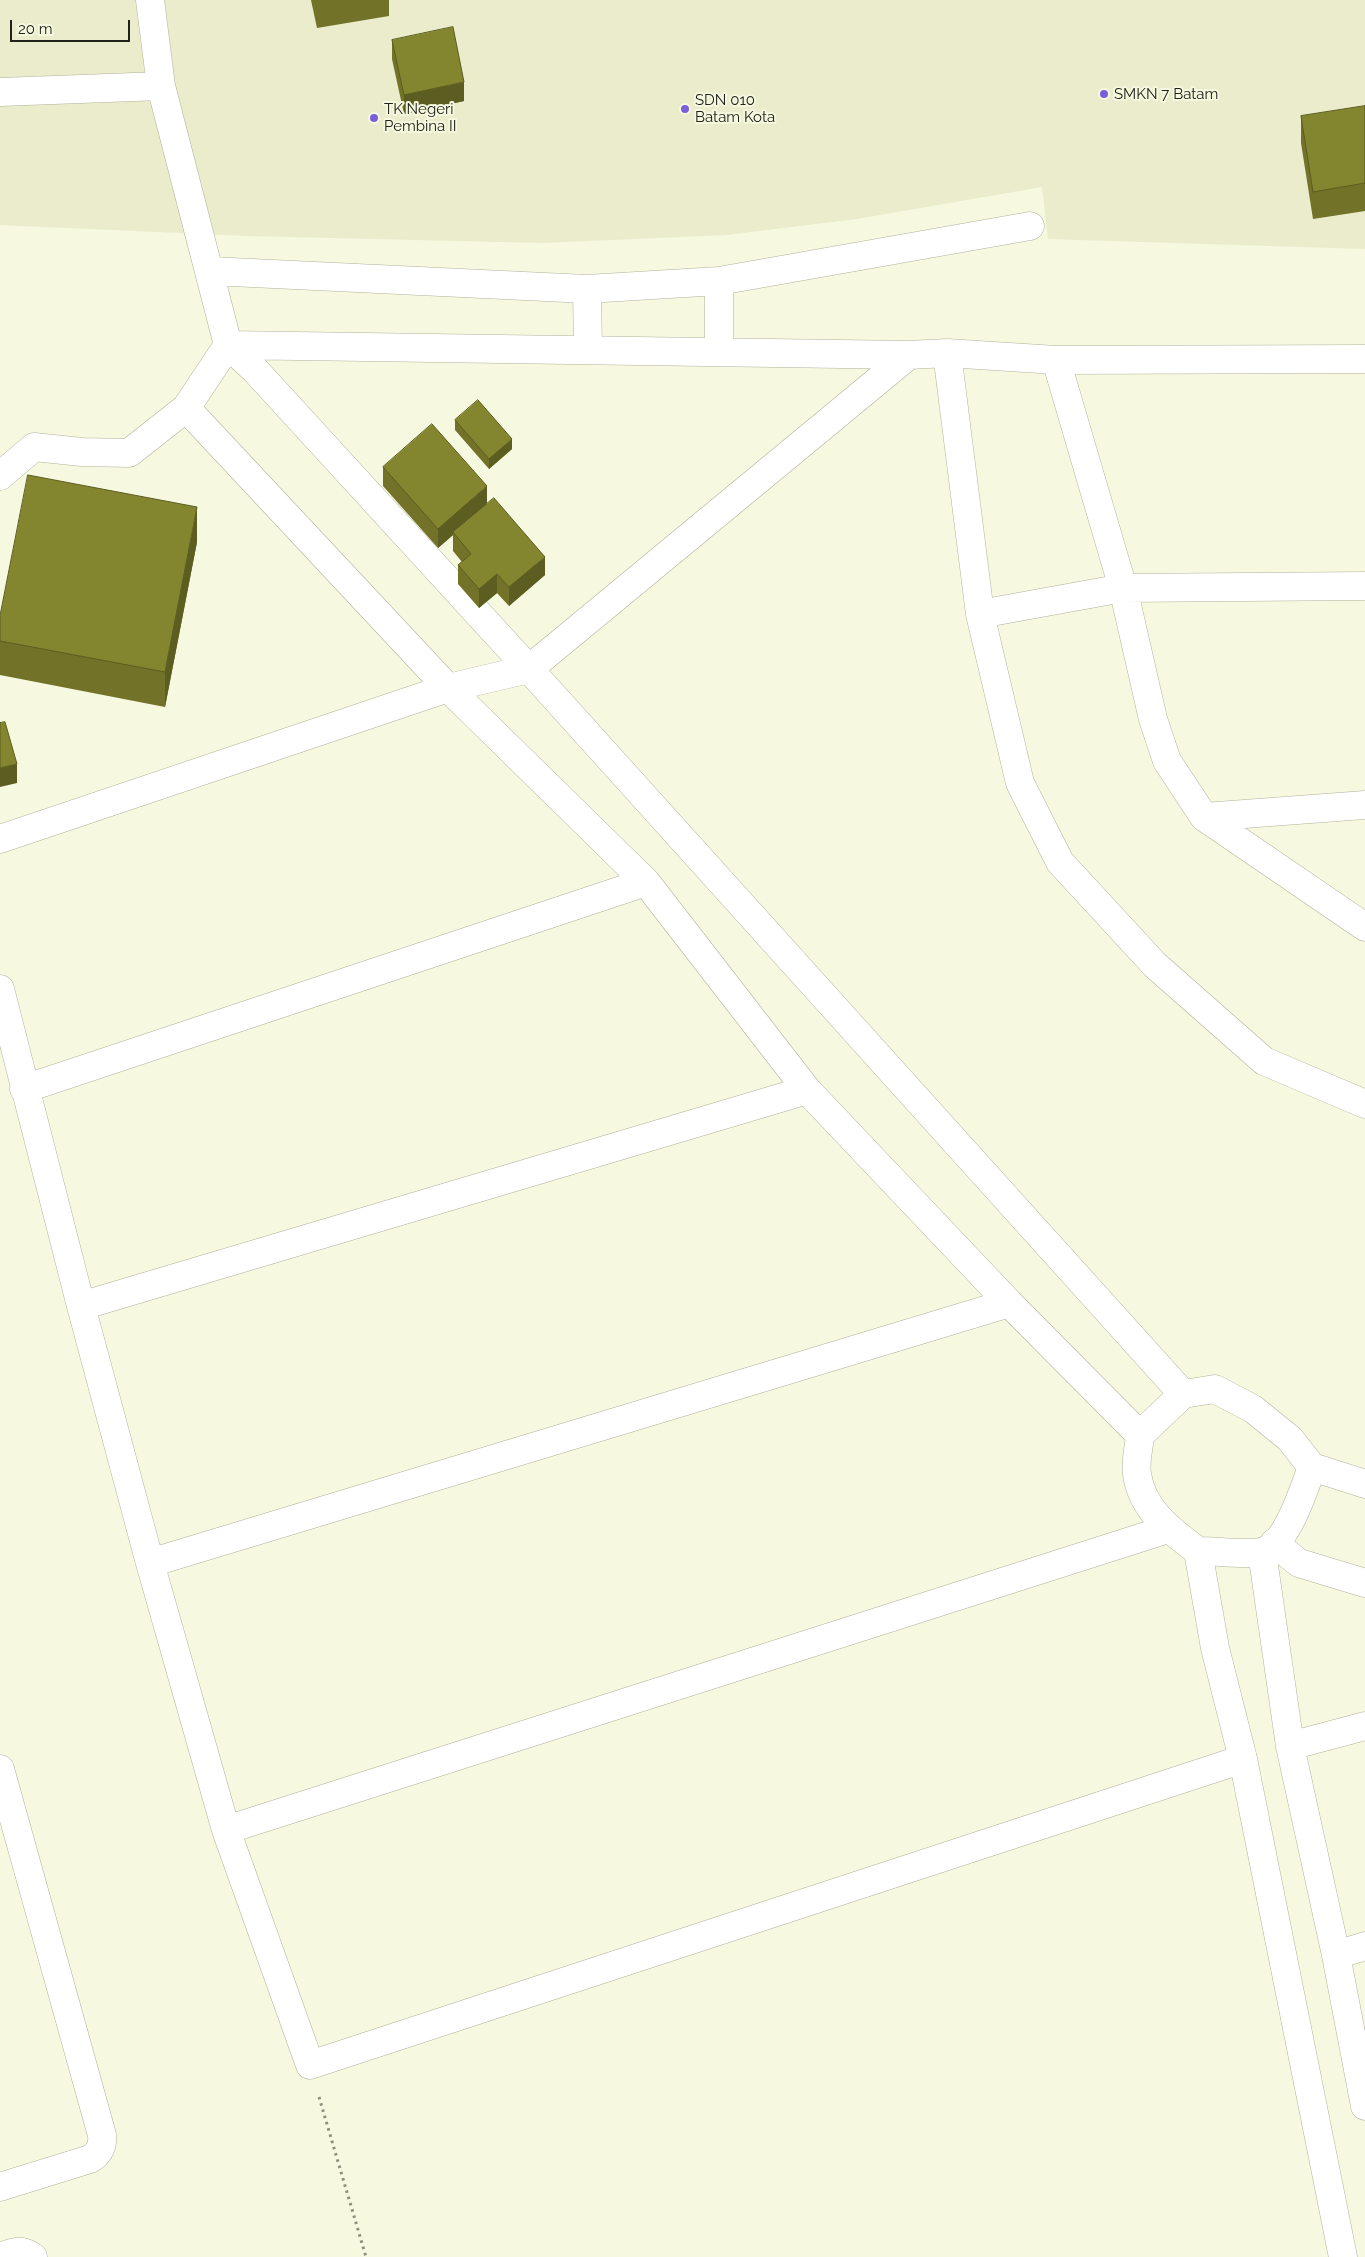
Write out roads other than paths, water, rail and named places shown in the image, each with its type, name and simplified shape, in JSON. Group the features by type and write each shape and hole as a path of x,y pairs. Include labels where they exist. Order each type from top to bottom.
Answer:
{"street":[{"path":"150,0 161,86 228,345 255,370 529,669 1183,1394"},
{"path":"0,92 161,86"},
{"path":"210,271 588,289 719,281 1030,226"},
{"path":"719,281 719,351"},
{"path":"588,289 588,350"},
{"path":"228,345 909,355 947,353 1056,360 1365,359"},
{"path":"0,476 34,447 82,452 129,453 186,408 228,345"},
{"path":"947,353 980,614 1020,783 1060,862 1155,964 1264,1061 1365,1104"},
{"path":"0,839 448,688 529,669 909,355"},
{"path":"1056,360 1123,588 1153,719 1167,761 1204,816 1365,927"},
{"path":"186,408 448,688 646,882 807,1090 1009,1303 1140,1435"},
{"path":"980,614 1123,588 1365,586"},
{"path":"1204,816 1365,805"},
{"path":"24,1089 646,882"},
{"path":"0,989 80,1306 150,1563 226,1830 310,2065 1243,1759"},
{"path":"80,1306 807,1090"},
{"path":"150,1563 1009,1303"},
{"path":"1365,1484 1312,1467 1290,1439 1252,1409 1215,1389 1183,1394 1140,1435 1136,1474 1147,1505 1168,1529 1198,1551 1268,1547 1299,1563 1365,1583"},
{"path":"1312,1467 1292,1521 1268,1547 1290,1746 1336,1955 1365,2106"},
{"path":"226,1830 1168,1529"},
{"path":"1198,1551 1215,1648 1243,1759 1343,2257"},
{"path":"1290,1746 1365,1726"},
{"path":"0,1769 103,2143 96,2155 90,2159 0,2186"},
{"path":"1336,1955 1365,1946"},
{"path":"0,2256 17,2251 31,2256"}],"place":[{"name":"SMKN 7 Batam","path":"1104,94"},
{"name":"SDN 010 Batam Kota","path":"685,109"},
{"name":"TK Negeri Pembina II","path":"374,118"}]}
